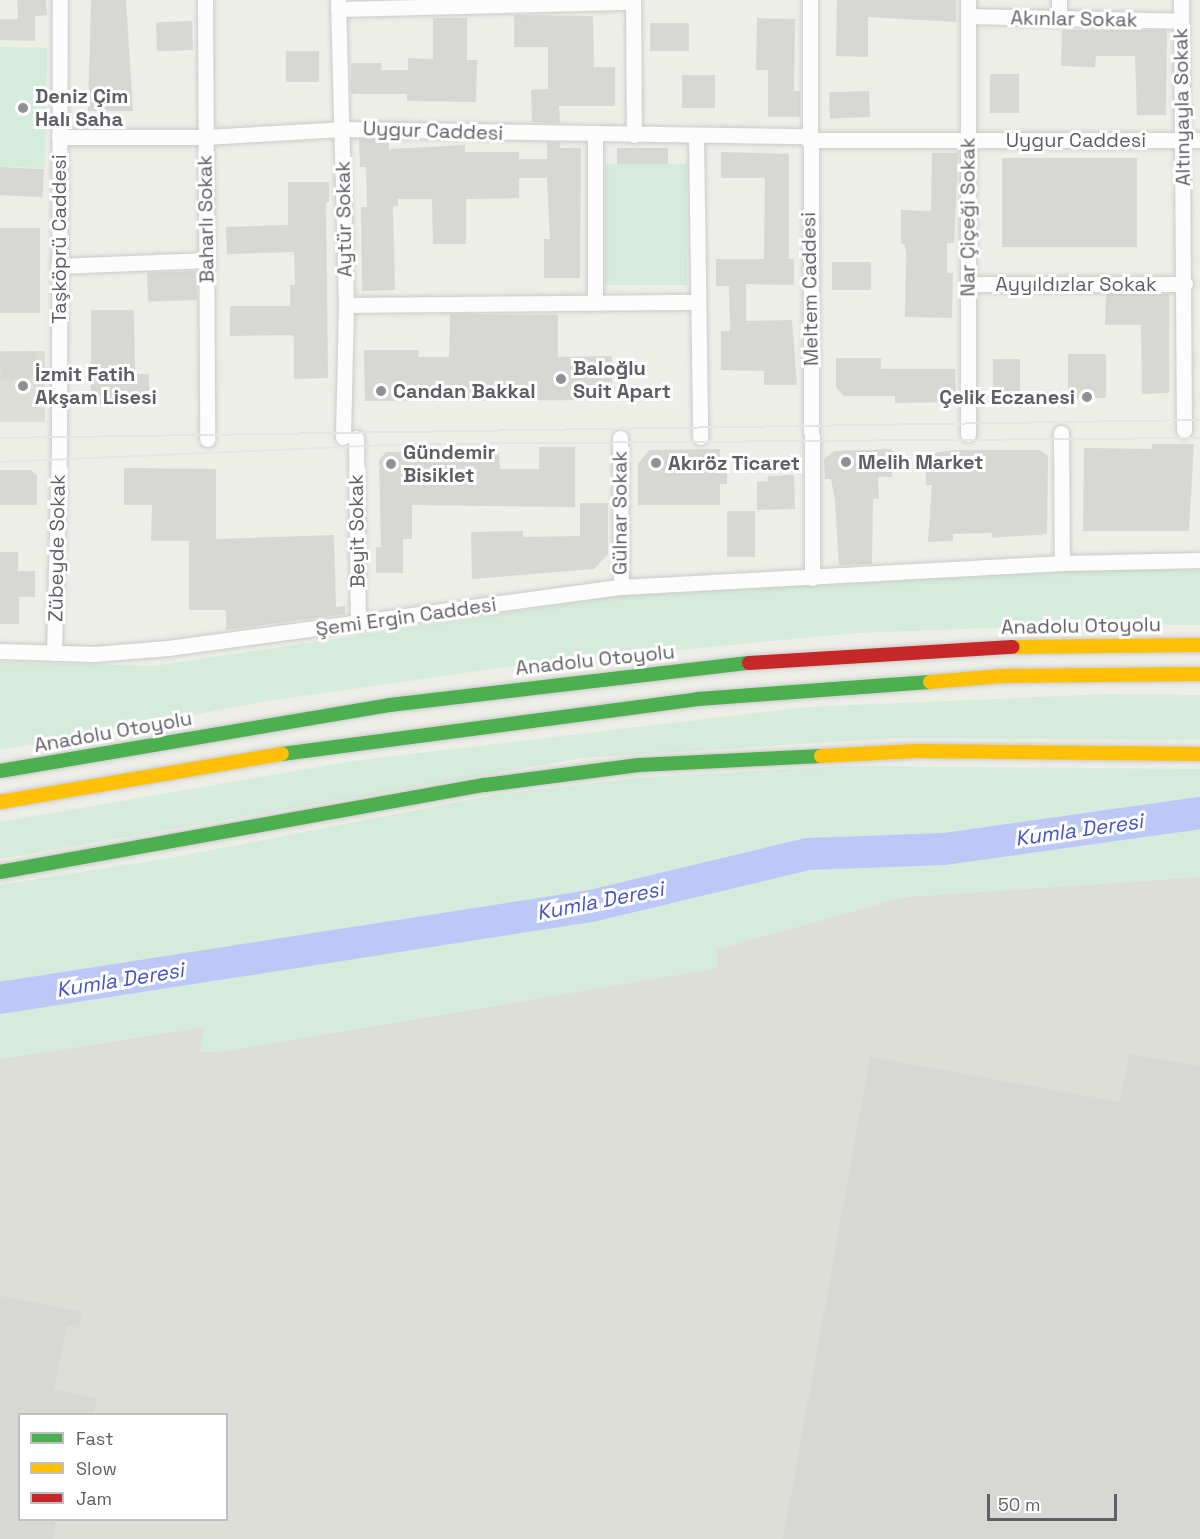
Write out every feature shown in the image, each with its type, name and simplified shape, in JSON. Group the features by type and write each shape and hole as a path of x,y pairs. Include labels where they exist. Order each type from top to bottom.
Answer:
{"main road":[{"name":"Anadolu Otoyolu","path":"0,771 390,705 609,677 803,658 963,649 1200,645"},
{"path":"0,802 349,742 698,699 1003,676 1200,674"},
{"path":"0,872 484,785 639,765 915,751 1200,754"}],"street":[{"name":"Taşköprü Caddesi","path":"59,443 60,0"},
{"name":"Baharlı Sokak","path":"205,0 207,439"},
{"name":"Meltem Caddesi","path":"810,0 808,138 812,578"},
{"name":"Nar Çiçeği Sokak","path":"968,0 968,434"},
{"path":"1059,0 1059,18"},
{"name":"Altınyayla Sokak","path":"1181,0 1185,284 1184,430"},
{"path":"338,4 633,1 634,135"},
{"name":"Aytür Sokak","path":"338,4 350,437"},
{"name":"Akınlar Sokak","path":"968,16 1181,21"},
{"name":"Uygur Caddesi","path":"59,137 205,137 342,129 595,136 1200,140"},
{"path":"696,135 700,436"},
{"path":"595,136 595,303"},
{"path":"58,266 207,260"},
{"name":"Ayyıldızlar Sokak","path":"968,284 1185,284"},
{"path":"346,305 698,302"},
{"path":"1061,433 1062,563"},
{"name":"Beyit Sokak","path":"350,437 358,624"},
{"name":"Gülnar Sokak","path":"620,438 621,587"},
{"name":"Zübeyde Sokak","path":"54,653 59,443"},
{"name":"Şemi Ergin Caddesi","path":"0,651 54,653 168,648 621,587 1062,563 1200,560"}],"shaded area":[{"name":"İzmit Fatih Akşam Lisesi","path":"0,351 45,351 45,422 0,422"},
{"path":"1200,877 1200,1539 0,1539 0,1059 204,1027 200,1052 226,1051 717,968 717,949 904,897"}],"green space":[{"name":"Deniz Çim Halı Saha","path":"0,47 47,48 45,168 0,167"},
{"path":"605,164 687,164 687,285 605,285"},
{"path":"1061,570 1200,570 1200,625 1095,624 856,633 513,666 268,701 0,750 0,662 154,666 619,596"},
{"path":"1108,694 1200,695 1200,740 896,738 582,758 0,859 0,822 353,761 807,707"},
{"path":"841,766 1200,769 1200,877 904,897 717,949 717,968 226,1051 200,1052 203,1027 0,1059 0,885 175,857 494,795 636,778"}],"building":[{"path":"17,0 46,0 47,15 35,16 35,41 0,40 0,19 18,19"},
{"path":"91,0 126,0 133,111 88,111"},
{"path":"837,0 956,0 956,22 868,17 868,57 836,56"},
{"path":"514,15 593,16 594,67 615,67 615,106 559,106 560,123 532,122 531,90 548,89 548,47 514,47"},
{"path":"433,18 467,18 467,60 477,60 476,102 407,101 407,94 351,94 351,63 382,63 381,70 408,70 408,58 433,59"},
{"path":"757,18 795,19 794,91 800,91 800,117 768,117 768,70 756,70"},
{"path":"192,21 193,50 157,51 156,22"},
{"path":"650,23 689,23 689,51 650,51"},
{"path":"1062,30 1167,30 1166,115 1137,115 1135,56 1096,56 1095,67 1061,66"},
{"path":"286,51 319,51 319,82 286,82"},
{"path":"990,74 1019,74 1019,113 990,113"},
{"path":"682,75 715,75 715,108 682,108"},
{"path":"869,91 870,117 830,118 829,92"},
{"path":"359,139 389,139 389,149 465,145 465,152 519,152 519,159 547,159 547,142 560,142 560,148 581,148 580,278 544,278 544,239 550,239 547,178 519,178 519,198 466,199 466,244 433,244 432,199 398,199 398,206 393,206 395,290 362,291 361,207 367,207 366,167 360,167"},
{"path":"617,148 668,148 668,164 617,164"},
{"path":"721,152 789,154 789,259 794,259 794,285 746,284 746,321 792,320 797,385 764,385 764,371 721,370 721,331 730,331 729,286 716,286 716,259 764,259 765,178 721,178"},
{"path":"932,153 958,153 954,243 947,243 947,273 953,273 952,318 905,317 906,254 905,245 901,244 901,210 931,211"},
{"path":"1002,158 1137,158 1137,247 1002,247"},
{"path":"0,167 44,169 42,197 0,195"},
{"path":"288,182 329,182 329,202 326,202 328,378 294,379 294,337 290,335 230,336 230,306 290,306 290,285 295,285 294,252 227,254 226,227 288,225"},
{"path":"0,228 40,228 40,313 0,313"},
{"path":"832,262 871,262 871,290 832,290"},
{"path":"196,271 197,300 148,302 147,273"},
{"path":"1106,294 1169,294 1169,393 1142,394 1141,325 1105,325"},
{"path":"91,310 134,310 135,374 149,374 149,405 91,404"},
{"path":"450,314 558,315 558,357 612,356 612,400 365,401 364,350 419,350 418,357 449,357"},
{"path":"36,351 37,378 1,379 0,352"},
{"path":"1068,354 1106,354 1106,398 1068,398"},
{"path":"836,358 881,358 881,369 955,369 956,402 895,403 895,396 844,396 836,387"},
{"path":"993,359 1020,359 1020,397 993,397"},
{"path":"1152,444 1194,444 1189,531 1083,531 1084,448 1152,449"},
{"path":"539,447 575,447 575,507 412,505 412,539 403,539 403,573 376,573 376,547 381,547 379,460 386,452 499,452 500,469 539,469"},
{"path":"720,449 720,460 727,460 727,484 720,484 720,505 638,505 638,464 649,450"},
{"path":"892,449 892,477 878,477 879,498 873,499 872,564 839,565 835,500 831,479 825,479 824,459 834,451"},
{"path":"955,450 1040,450 1048,456 1047,534 992,538 992,533 953,534 953,541 928,542 932,485 926,485 926,454"},
{"path":"124,468 216,469 216,539 334,535 336,607 345,606 345,614 226,630 226,610 189,610 189,541 151,541 152,505 124,505"},
{"path":"0,470 31,470 37,476 37,505 0,505"},
{"path":"794,475 795,509 757,510 757,482 768,481 768,476"},
{"path":"580,503 608,503 608,554 594,569 472,579 471,532 523,531 523,537 580,536"},
{"path":"727,511 755,511 755,557 727,557"},
{"path":"0,552 18,552 18,571 35,571 35,597 19,597 19,624 0,624"},
{"path":"1129,1054 1200,1066 1200,1539 783,1539 870,1057 1120,1102"},
{"path":"0,1296 82,1312 79,1328 67,1325 54,1390 97,1398 94,1413 18,1413 18,1521 56,1521 53,1539 0,1539"}],"waterway":[{"name":"Kumla Deresi","path":"0,998 591,906 808,854 944,849 1200,813"}],"tram line":[{"path":"0,438 1200,420"},
{"path":"0,462 420,444 1200,438"}],"traffic: fast":[{"path":"0,771 390,705 749,663"},
{"path":"282,754 698,699 930,682"},
{"path":"0,872 485,785 639,765 821,756"}],"traffic: slow":[{"path":"1013,647 1200,645"},
{"path":"930,682 1003,676 1200,674"},
{"path":"821,756 915,751 1200,754"},
{"path":"0,802 282,754"}],"traffic: jam":[{"path":"749,663 1013,647"}],"place":[{"name":"Deniz Çim Halı Saha","path":"23,108"},
{"name":"Baloğlu Suit Apart","path":"561,379"},
{"name":"İzmit Fatih Akşam Lisesi","path":"23,386"},
{"name":"Candan Bakkal","path":"381,391"},
{"name":"Çelik Eczanesi","path":"1087,397"},
{"name":"Melih Market","path":"846,462"},
{"name":"Akıröz Ticaret","path":"656,463"},
{"name":"Gündemir Bisiklet","path":"391,464"}]}
